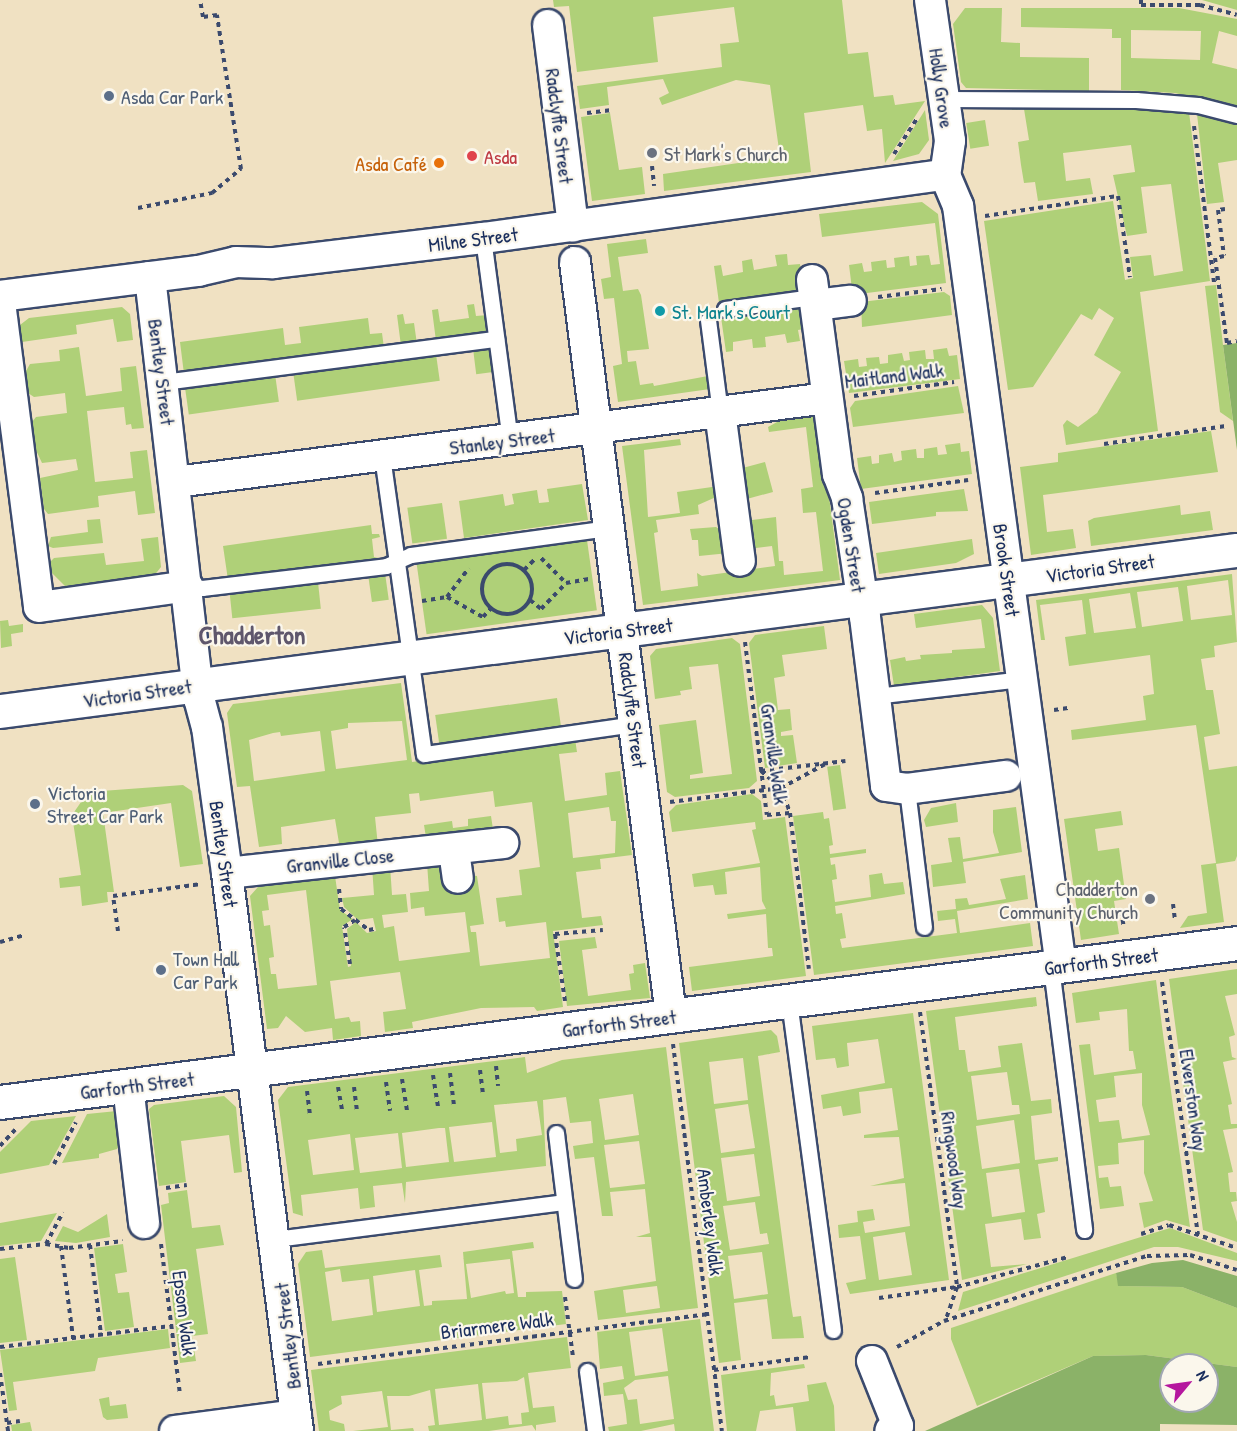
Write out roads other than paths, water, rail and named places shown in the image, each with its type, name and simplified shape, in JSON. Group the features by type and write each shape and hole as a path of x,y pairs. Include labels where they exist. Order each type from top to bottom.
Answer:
{"street":[{"name":"Holly Grove","path":"930,0 932,107 950,141 945,175"},
{"name":"Radclyffe Street","path":"548,26 573,226"},
{"name":"Milne Street","path":"0,296 198,271 236,262 273,263 483,238 945,175"},
{"name":"Brook Street","path":"945,175 958,206 1059,952 1056,966"},
{"name":"Radclyffe Street","path":"575,262 671,1016"},
{"name":"Bentley Street","path":"150,277 188,586 218,878 253,1071 297,1423"},
{"path":"814,292 851,301"},
{"name":"Ogden Street","path":"814,292 838,474 847,498 874,696 896,787"},
{"path":"0,302 39,607 188,586"},
{"name":"Stanley Street","path":"176,482 827,398"},
{"path":"720,412 721,512 740,561"},
{"name":"Victoria Street","path":"0,711 1237,550"},
{"path":"896,787 1005,776"},
{"name":"Granville Close","path":"218,878 335,859 456,865 503,843"},
{"name":"Garforth Street","path":"0,1102 671,1016 800,991 1056,966 1237,943"},
{"path":"128,1086 147,1232"},
{"path":"872,1361 898,1426 890,1431"},
{"path":"174,1431 297,1423"}],"lane":[{"path":"932,107 1020,97 1193,104 1237,115"},
{"path":"483,238 510,440"},
{"path":"725,309 805,298 814,292"},
{"path":"708,320 720,412"},
{"path":"163,382 496,339"},
{"path":"382,456 424,754 635,724"},
{"path":"188,586 202,588 386,566 397,560 471,547 609,528"},
{"path":"874,696 1022,679"},
{"path":"896,787 924,927"},
{"path":"1056,966 1053,983 1084,1230"},
{"path":"800,991 833,1329"},
{"path":"556,1133 574,1280"},
{"path":"275,1239 564,1202"},
{"path":"581,1367 595,1431"}],"place":[{"name":"Asda Car Park","path":"109,96"},
{"name":"St Mark's Church","path":"652,153"},
{"name":"Asda","path":"472,156"},
{"name":"Asda Café","path":"439,163"},
{"name":"St. Mark's Court","path":"660,311"},
{"name":"Victoria Street Car Park","path":"35,804"},
{"name":"Chadderton Community Church","path":"1150,899"},
{"name":"Town Hall Car Park","path":"161,970"}],"district":[{"name":"Chadderton","path":"252,635"}]}
